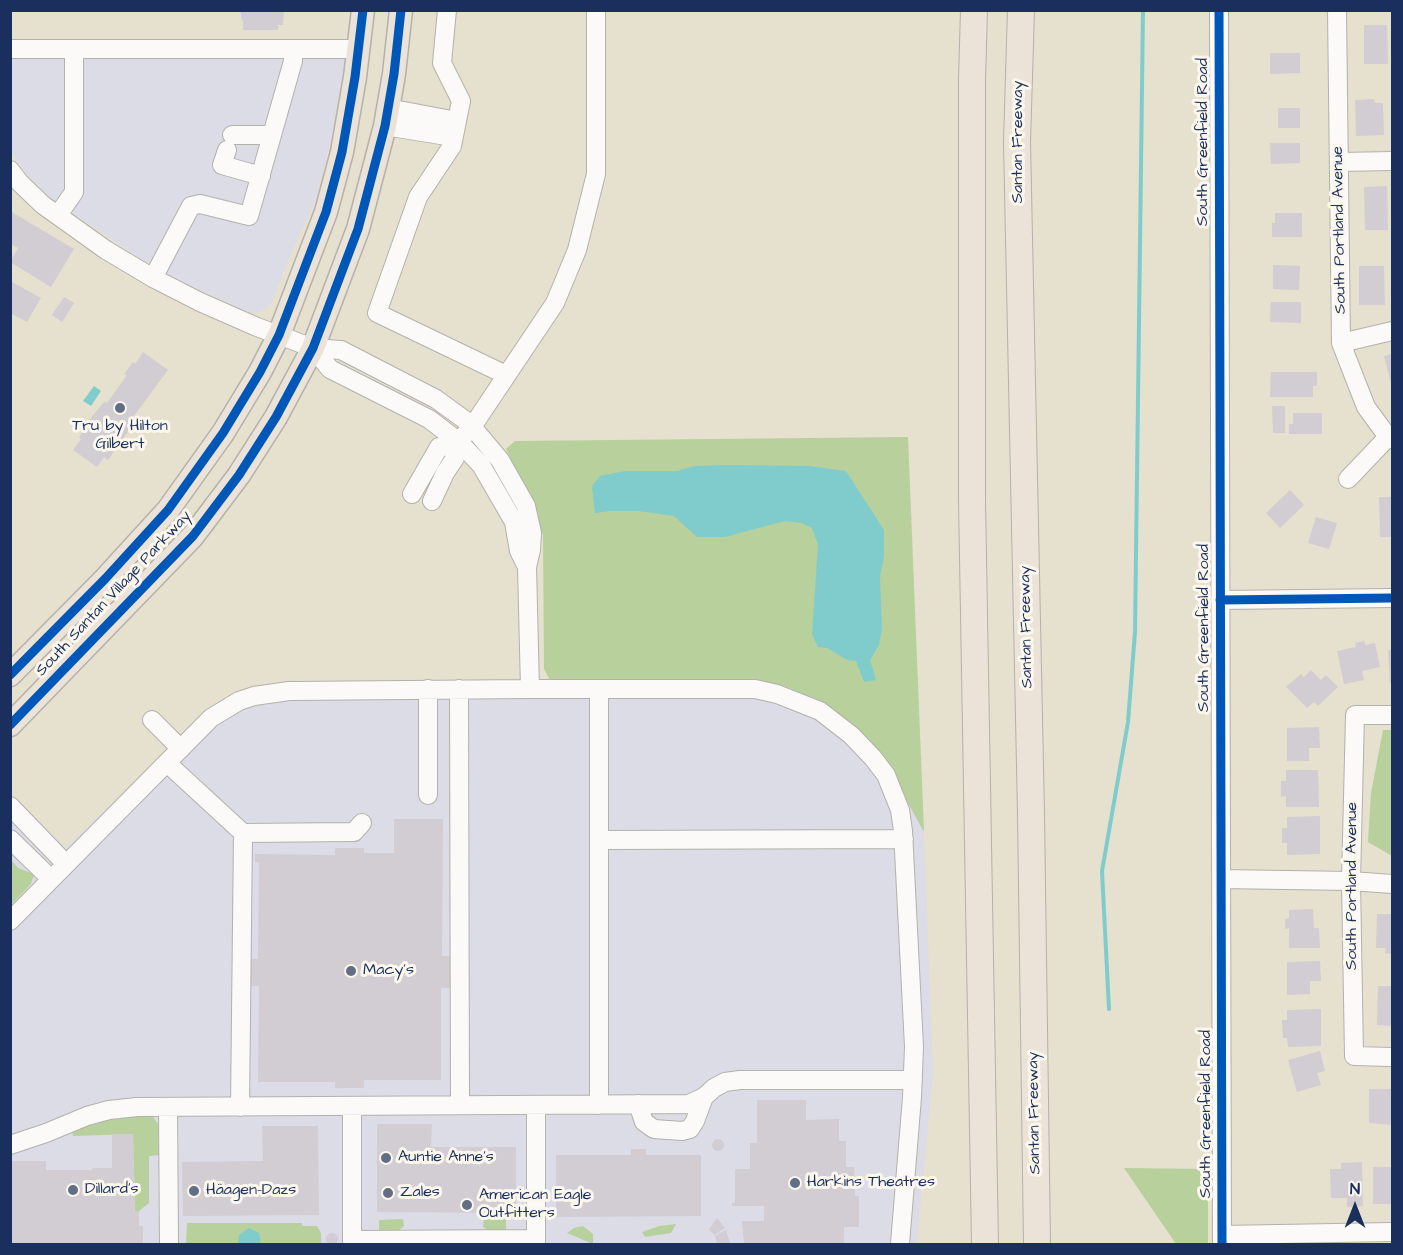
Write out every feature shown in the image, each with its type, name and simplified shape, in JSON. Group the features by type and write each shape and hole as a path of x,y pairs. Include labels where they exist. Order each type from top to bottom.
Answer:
{"highway":[{"path":"974,10 972,103 975,742 985,1245"},
{"name":"Santan Freeway","path":"1021,10 1017,142 1037,1245"},
{"path":"968,1245 967,974 975,742"},
{"path":"1033,1004 1047,1059 1055,1245"}],"main road":[{"name":"South Santan Village Parkway","path":"10,675 105,579 168,510 223,433 260,372 279,335 326,212 342,152 363,10"},
{"name":"South Santan Village Parkway","path":"10,725 193,536 239,475 276,417 313,348 358,229 386,117 394,74 401,10"}],"street":[{"path":"447,10 442,63 462,101 452,146 418,198 377,313 506,375"},
{"path":"412,494 436,469 454,458 456,444 472,427 555,303 577,250 596,174 596,10"},
{"name":"South Greenfield Road","path":"1219,10 1222,1240"},
{"name":"South Portland Avenue","path":"1337,10 1341,343 1366,407 1390,438"},
{"path":"10,49 358,49"},
{"path":"58,215 74,192 74,49"},
{"path":"153,278 191,206 200,204 249,216 293,61 293,49"},
{"path":"386,117 455,129"},
{"path":"261,176 222,165 229,143 272,135"},
{"path":"1340,162 1392,161"},
{"path":"10,170 31,194 58,215 106,250 153,278 210,307 279,335 313,348 341,350 436,399 452,409 472,427 500,460 526,506 532,533 527,567 530,689"},
{"path":"1341,343 1392,331"},
{"path":"313,348 330,369 429,419 481,465 514,522 519,551 527,567"},
{"path":"1348,480 1390,438"},
{"path":"432,501 436,469"},
{"path":"1220,600 1392,598"},
{"path":"428,689 428,795"},
{"path":"10,921 211,718 239,701 254,696 289,691 428,689 755,689 777,694 820,711 857,741 886,775 900,810 904,839 914,1047 900,1245"},
{"path":"459,689 460,1105"},
{"path":"598,689 599,1105"},
{"name":"South Portland Avenue","path":"1392,715 1355,715 1351,881 1354,1056 1392,1057"},
{"path":"158,726 181,749"},
{"path":"167,763 243,833 354,832 362,823"},
{"path":"10,806 66,864"},
{"path":"240,1107 243,833"},
{"path":"10,838 51,879"},
{"path":"599,840 904,839"},
{"path":"1221,879 1351,881 1392,884"},
{"path":"10,1145 98,1113 137,1107 689,1104 704,1097 725,1082 740,1080 913,1080"},
{"path":"638,1104 644,1122 654,1130 682,1131 690,1129 704,1097"},
{"path":"351,1106 352,1242 536,1242 536,1105"},
{"path":"168,1107 169,1245"},
{"path":"1222,1240 1392,1232"}],"shaded area":[{"path":"10,41 294,58 345,58 332,136 315,202 267,308 257,313 246,311 148,264 54,201 31,180 11,152"},
{"path":"918,675 933,1072 917,1244 11,1244 10,792 66,848 211,707 231,695 274,683 516,682"}],"green space":[{"path":"908,437 924,832 865,736 821,701 784,686 705,679 550,680 544,669 543,535 506,449 515,441"},
{"path":"1383,730 1392,730 1392,856 1368,842 1371,793"},
{"path":"11,860 18,868 34,874 31,884 11,905"},
{"path":"145,1115 153,1117 158,1124 159,1155 149,1156 149,1203 139,1211 135,1211 133,1134 73,1136 72,1131 104,1120"},
{"path":"1124,1168 1208,1169 1208,1244 1176,1244"},
{"path":"403,1219 404,1226 398,1231 379,1231 379,1220"},
{"path":"484,1219 506,1219 506,1230 488,1230 483,1227"},
{"path":"187,1223 302,1223 302,1226 317,1226 321,1233 321,1244 186,1244"},
{"path":"676,1224 671,1233 645,1237 642,1232 659,1226"},
{"path":"583,1226 593,1234 593,1244 567,1233"}],"water":[{"path":"94,386 101,391 91,406 83,401"},
{"path":"695,466 810,466 846,471 884,530 884,557 880,576 882,629 879,645 870,660 876,680 864,682 856,661 847,660 827,648 818,647 812,634 818,545 812,528 801,523 785,521 725,537 697,537 674,516 638,511 595,513 592,486 600,476 625,471 677,471"},
{"path":"249,1228 259,1233 261,1244 238,1244 239,1235"}],"building":[{"path":"240,10 284,10 283,25 278,25 278,30 243,30"},
{"path":"1364,25 1387,25 1388,64 1364,64"},
{"path":"1270,53 1300,53 1300,73 1270,74"},
{"path":"1374,99 1375,103 1383,103 1384,135 1356,136 1355,100"},
{"path":"1278,108 1300,108 1300,128 1278,128"},
{"path":"1270,143 1300,143 1300,163 1271,164"},
{"path":"1387,186 1388,230 1365,230 1364,187"},
{"path":"10,211 74,249 51,287 10,262 18,248 10,244"},
{"path":"1275,213 1302,213 1302,237 1272,237"},
{"path":"1273,265 1300,266 1299,290 1273,289"},
{"path":"1359,266 1384,266 1385,305 1359,305"},
{"path":"12,282 41,298 27,322 10,313"},
{"path":"64,297 74,303 62,322 52,315"},
{"path":"1271,302 1301,302 1301,323 1270,322"},
{"name":"Tru by Hilton Gilbert","path":"143,352 168,370 131,420 135,422 108,460 104,457 97,467 73,450 90,419 104,402 107,403 127,375 124,374"},
{"path":"1392,354 1392,388 1384,356"},
{"path":"1271,372 1317,372 1317,386 1313,386 1313,397 1270,397"},
{"path":"1272,406 1285,406 1285,433 1273,433"},
{"path":"1293,413 1322,413 1322,434 1289,434 1289,424 1293,424"},
{"path":"1290,490 1304,505 1280,528 1266,513"},
{"path":"1379,497 1392,497 1392,537 1380,537"},
{"path":"1316,517 1337,523 1329,549 1308,543"},
{"path":"1364,641 1365,645 1375,643 1380,667 1362,671 1364,680 1344,684 1337,651 1356,647 1355,643"},
{"path":"1388,650 1392,650 1392,683 1390,683"},
{"path":"1311,670 1321,680 1326,675 1338,687 1318,706 1314,702 1307,708 1286,687 1301,674 1304,677"},
{"path":"1319,727 1320,748 1309,748 1309,761 1287,761 1287,728"},
{"path":"1286,770 1318,770 1319,807 1286,807 1286,796 1281,797 1281,781 1286,781"},
{"path":"1320,816 1320,854 1287,855 1287,843 1282,843 1282,828 1287,828 1287,817"},
{"path":"394,819 443,819 442,956 450,956 450,988 441,988 441,1080 364,1080 364,1088 335,1088 335,1082 258,1082 259,986 251,986 251,959 258,959 259,862 255,862 255,854 335,855 335,848 364,848 364,853 394,853"},
{"path":"1313,909 1314,928 1319,928 1320,948 1289,948 1289,928 1285,929 1285,919 1289,918 1289,910"},
{"path":"1377,914 1392,914 1392,954 1385,953 1386,948 1376,948"},
{"path":"1320,961 1321,981 1310,981 1310,994 1287,995 1287,962"},
{"path":"1378,986 1392,986 1392,1026 1377,1025"},
{"path":"1321,1009 1321,1046 1288,1047 1287,1038 1283,1038 1282,1020 1287,1020 1287,1010"},
{"path":"1320,1051 1325,1071 1317,1073 1321,1085 1297,1092 1288,1060"},
{"path":"1369,1089 1392,1089 1392,1125 1369,1123"},
{"name":"Harkins Theatres","path":"757,1100 806,1100 806,1120 839,1119 839,1141 846,1141 846,1167 854,1167 855,1196 859,1196 859,1227 844,1227 844,1244 744,1244 742,1221 764,1221 764,1206 732,1206 732,1203 735,1203 735,1169 750,1169 750,1143 757,1143"},
{"path":"377,1124 432,1124 431,1147 516,1147 516,1213 377,1212"},
{"path":"262,1126 318,1126 319,1215 183,1216 182,1162 263,1161"},
{"name":"Dillard's","path":"112,1134 133,1134 135,1211 139,1211 139,1226 143,1226 143,1244 10,1244 10,1161 46,1161 46,1170 112,1168"},
{"path":"720,1139 723,1140 723,1150 716,1151 713,1150 712,1143 713,1140"},
{"path":"631,1149 646,1149 646,1155 701,1155 701,1216 556,1217 556,1155 631,1155"},
{"path":"1362,1162 1363,1206 1347,1207 1347,1198 1331,1198 1330,1169 1341,1169 1341,1163"},
{"path":"1373,1167 1392,1167 1392,1204 1373,1204"},
{"path":"717,1218 725,1228 714,1235 709,1229"},
{"path":"726,1230 730,1243 717,1243 715,1236"},
{"path":"332,1233 338,1239 332,1245 326,1239"}],"waterway":[{"path":"1109,1009 1102,871 1128,722 1135,632 1143,10"}],"cycle path":[{"path":"10,675 105,579 168,510 223,433 260,372 279,335 326,212 342,152 355,77 363,10"},
{"path":"10,725 193,536 239,475 276,417 313,348 358,229 385,126 394,74 401,10"},
{"path":"1219,10 1222,1244"},
{"path":"1220,600 1392,598"}],"place":[{"name":"Tru by Hilton Gilbert","path":"120,408"},
{"name":"Macy's","path":"351,971"},
{"name":"Auntie Anne's","path":"386,1158"},
{"name":"Harkins Theatres","path":"795,1183"},
{"name":"Dillard's","path":"73,1190"},
{"name":"Häagen-Dazs","path":"194,1191"},
{"name":"Zales","path":"388,1193"},
{"name":"American Eagle Outfitters","path":"467,1205"}]}
